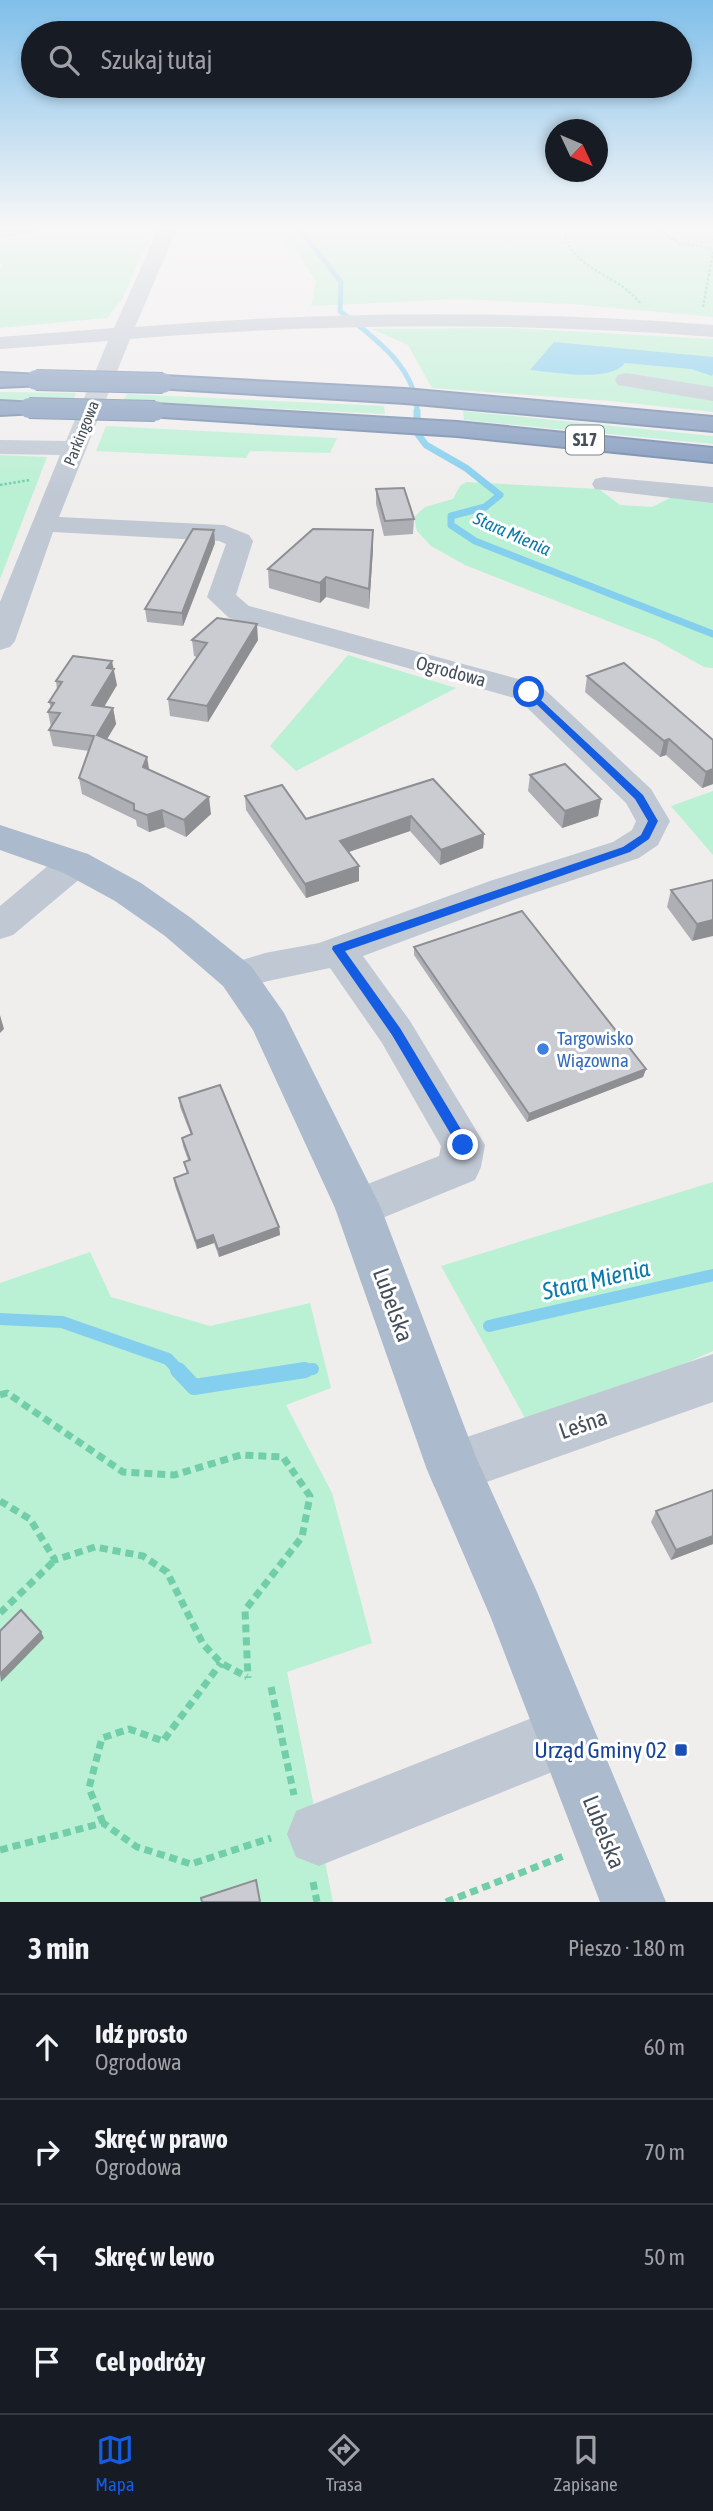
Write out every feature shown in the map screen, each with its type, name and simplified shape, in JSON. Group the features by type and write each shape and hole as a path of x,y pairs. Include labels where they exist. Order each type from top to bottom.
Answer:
{"highway":[{"name":"S17","path":"0,380 163,383 328,391 488,402 713,424"},
{"name":"S17","path":"0,408 155,411 330,420 457,429 713,455"}],"main road":[{"name":"Lubelska","path":"0,837 75,863 128,892 178,927 237,976 270,1024 358,1208 453,1468 517,1612 633,1902"}],"street":[{"name":"Parkingowa","path":"0,641 43,524 129,317"},
{"path":"0,343 122,332 317,321 537,321 706,331"},
{"path":"626,380 713,394"},
{"path":"0,447 75,448"},
{"path":"604,484 713,495"},
{"name":"Ogrodowa","path":"43,524 224,533 235,536 240,541 221,597 239,612 529,692 639,797 653,821 646,837 626,850 515,886 324,956 265,967 237,976"},
{"path":"4,918 75,863"},
{"path":"337,949 396,1031 463,1145 458,1167 427,1183 392,1192 358,1208"},
{"name":"Leśna","path":"453,1468 713,1378"},
{"path":"319,1834 565,1736"}],"path":[{"path":"648,317 650,326"},
{"path":"0,1395 7,1393 48,1424 123,1472 174,1475 241,1455 283,1457 310,1496 302,1537 245,1610 248,1678 221,1663 203,1644 167,1572 143,1556 95,1548 55,1560 0,1613"},
{"path":"0,1501 30,1518 55,1560"},
{"path":"221,1663 163,1741 129,1729 102,1738 89,1788 103,1823 137,1847 191,1864 301,1828 319,1834"},
{"path":"0,1850 103,1823"},
{"path":"446,1902 608,1840"}],"green space":[{"path":"0,317 108,317 107,318 0,328"},
{"path":"509,328 713,339 713,412 611,401 432,388 408,345 372,329"},
{"path":"0,392 76,393 73,400 0,400"},
{"path":"127,394 384,406 385,414 123,401"},
{"path":"463,411 713,436 713,444 464,420"},
{"path":"106,426 337,438 330,453 250,451 246,458 96,451"},
{"path":"0,455 47,457 0,579"},
{"path":"466,482 599,489 620,505 652,507 672,497 713,502 713,668 704,667 656,640 465,565 431,546 417,531 414,517 425,507 453,499 460,486"},
{"path":"348,655 456,688 296,771 270,746"},
{"path":"713,791 713,855 671,806"},
{"path":"713,1182 713,1351 677,1367 525,1418 441,1266"},
{"path":"90,1252 111,1297 210,1326 310,1303 331,1388 286,1405 332,1493 372,1643 287,1672 333,1902 0,1902 0,1283"}],"water":[{"path":"554,342 713,357 713,374 712,376 691,369 625,363 618,369 595,375 530,370"}],"building":[{"path":"404,488 414,519 385,521 376,489"},
{"path":"193,529 214,530 182,613 145,609"},
{"path":"313,529 373,530 369,589 326,577 320,583 268,569"},
{"path":"217,618 257,624 207,706 168,699 207,643 192,640"},
{"path":"73,656 112,661 107,668 114,669 92,705 113,708 97,735 147,757 143,767 209,797 184,820 162,810 147,815 134,810 134,804 79,778 94,736 49,730 60,713 48,712 54,703 49,702 62,682 56,681"},
{"path":"624,663 713,740 713,769 706,772 669,739 664,741 587,676"},
{"path":"565,764 601,799 565,811 530,775"},
{"path":"433,779 484,834 441,850 411,816 340,841 359,866 305,884 245,796 282,785 306,819"},
{"path":"713,880 713,920 697,924 671,890"},
{"path":"522,911 646,1069 529,1114 414,947"},
{"path":"220,1085 279,1227 218,1249 213,1235 196,1241 174,1178 188,1173 184,1162 190,1160 182,1138 192,1134 179,1098"},
{"path":"713,1490 713,1536 676,1550 656,1511"},
{"path":"21,1610 41,1632 0,1674 0,1631"},
{"path":"256,1880 260,1902 202,1902 201,1898"}],"waterway":[{"name":"Stara Mienia","path":"347,317 391,354 401,367 410,381 417,413"},
{"name":"Stara Mienia","path":"417,413 417,433 426,445 466,468 500,495 485,507 451,516 451,525 475,541 713,634"},
{"name":"Stara Mienia","path":"489,1326 713,1275"},
{"name":"Stara Mienia","path":"0,1319 62,1322 168,1359 180,1372"},
{"name":"Stara Mienia","path":"293,1372 313,1369"},
{"name":"Stara Mienia","path":"178,1370 194,1387 305,1370"}],"place":[{"name":"Targowisko Wiązowna","path":"543,1049"},
{"name":"Urząd Gminy 02","path":"681,1750"}],"route":[{"path":"463,1145 396,1031 337,949 626,850 646,837 653,821 639,797 529,692"}]}
